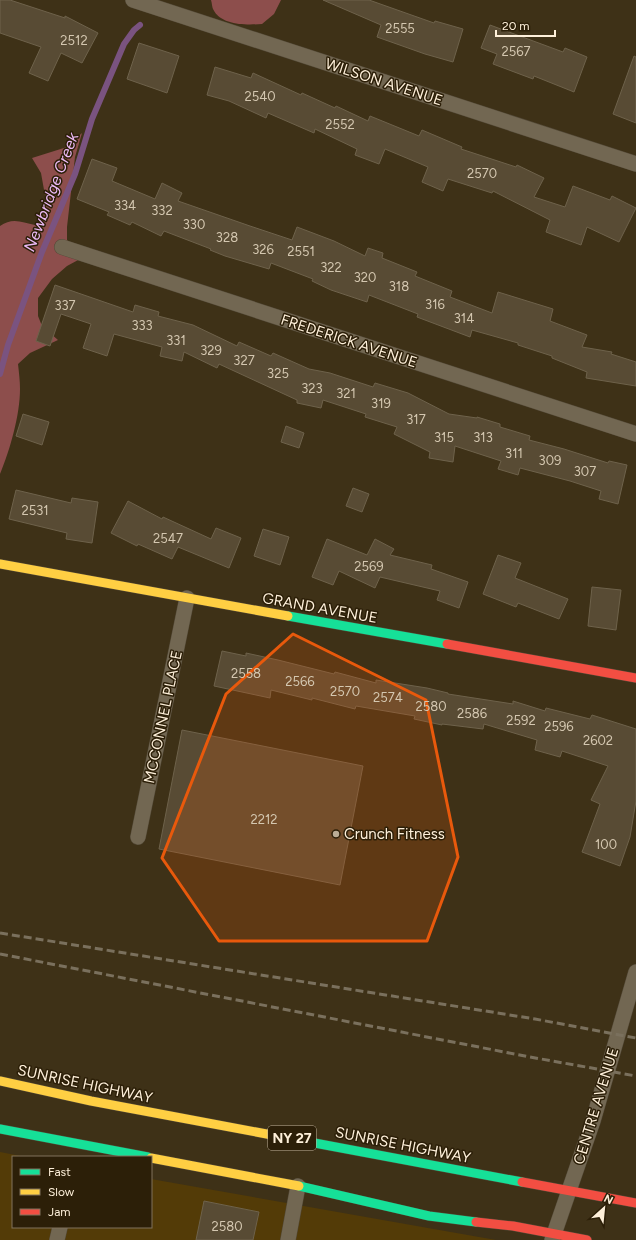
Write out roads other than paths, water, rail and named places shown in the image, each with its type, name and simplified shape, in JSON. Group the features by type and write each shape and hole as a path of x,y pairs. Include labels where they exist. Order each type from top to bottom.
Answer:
{"main road":[{"name":"GRAND AVENUE","path":"0,564 636,678"},
{"name":"SUNRISE HIGHWAY","path":"0,1081 91,1101 636,1203"},
{"path":"0,1129 74,1150 137,1156"},
{"path":"152,1158 298,1186 428,1216 513,1226 553,1237 587,1240"}],"street":[{"name":"WILSON AVENUE","path":"133,0 636,164"},
{"name":"FREDERICK AVENUE","path":"62,247 636,434"},
{"name":"MCCONNEL PLACE","path":"138,837 187,598"},
{"name":"CENTRE AVENUE","path":"553,1237 593,1121 636,972"},
{"path":"288,1240 298,1186"},
{"path":"57,1240 60,1228"}],"waterway":[{"name":"Newbridge Creek","path":"0,374 8,345 42,252 75,174 92,119 124,44 134,30 140,25"}],"railway":[{"path":"0,933 535,1019 636,1038"},
{"path":"0,954 530,1057 636,1076"}],"place":[{"name":"Crunch Fitness","path":"336,834"}]}
